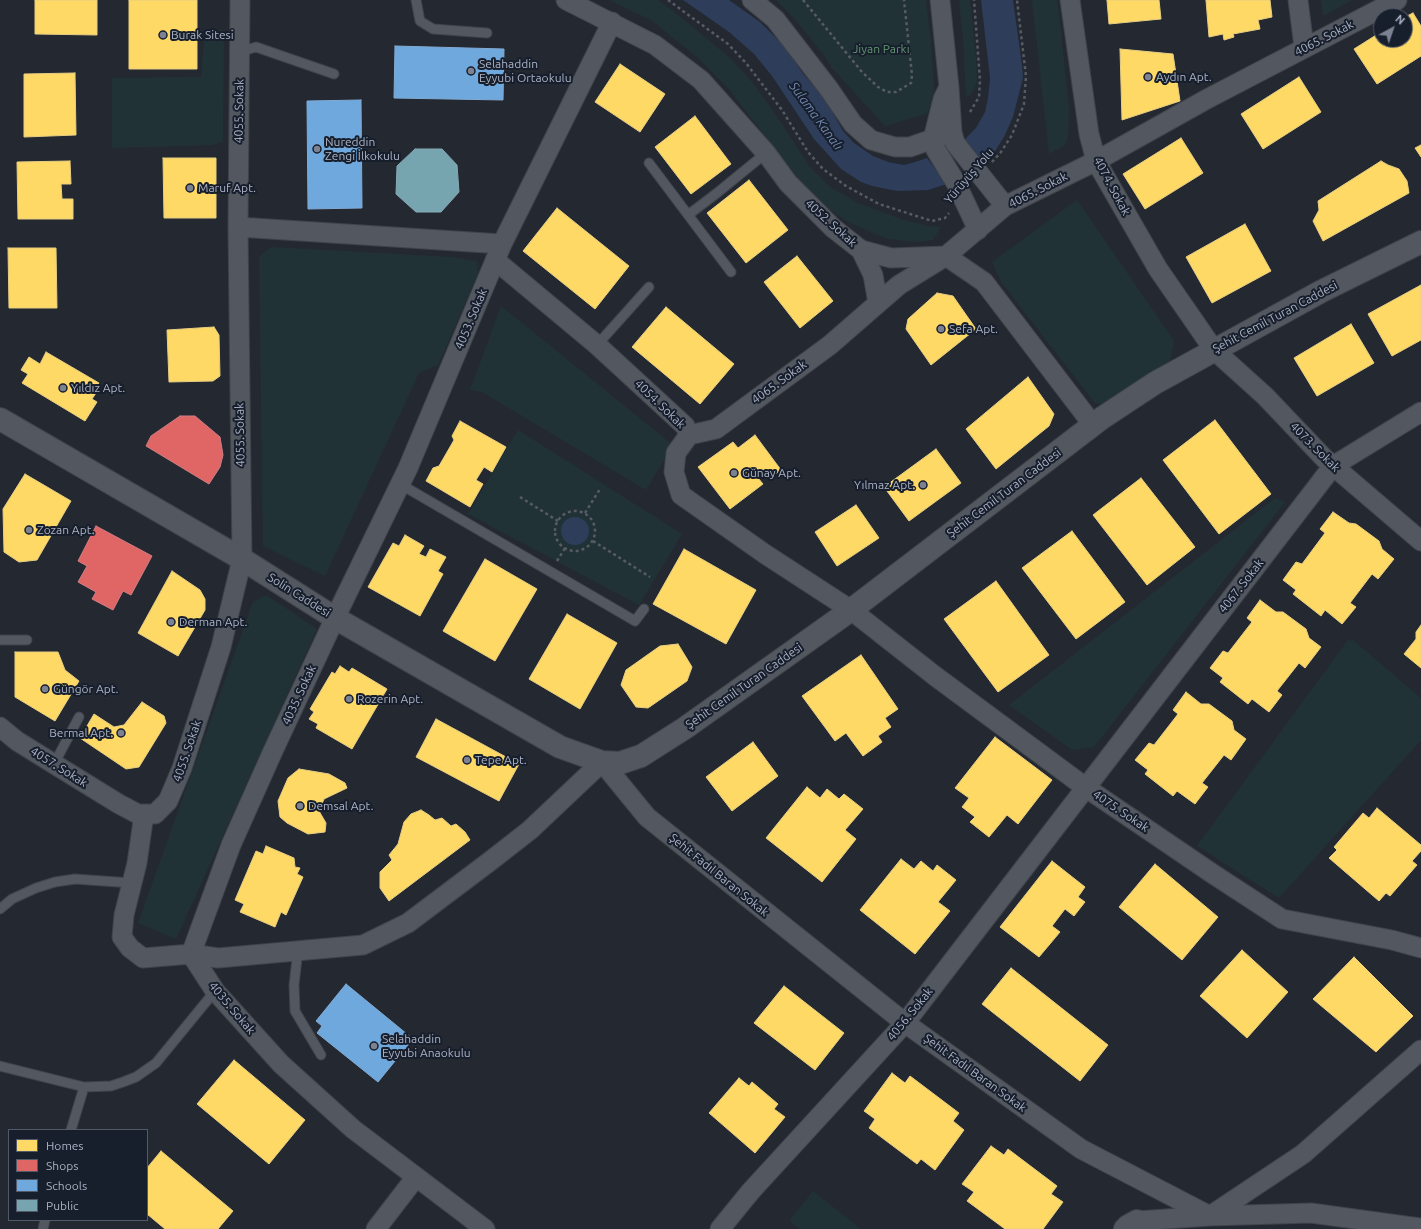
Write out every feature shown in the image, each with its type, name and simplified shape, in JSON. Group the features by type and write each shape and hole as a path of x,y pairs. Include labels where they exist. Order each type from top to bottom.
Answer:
{"street":[{"name":"4055. Sokak","path":"144,814 154,814 168,801 182,768 220,647 242,559 238,227 240,0"},
{"name":"4052. Sokak","path":"566,0 612,22 654,45 701,80 766,154 788,183 828,223 861,250 891,258 946,256"},
{"path":"752,0 775,19 829,89 853,124 871,140 895,147 936,147 955,140"},
{"path":"940,0 955,140 1005,206"},
{"name":"4074. Sokak","path":"1070,0 1089,134 1096,161 1158,269 1214,350"},
{"path":"1298,0 1304,47"},
{"name":"4065. Sokak","path":"689,435 716,428 830,345 899,285 946,256 1005,206 1096,161 1304,47 1397,0"},
{"name":"4053. Sokak","path":"335,618 408,468 499,252 612,22"},
{"path":"949,87 944,100 936,147 959,188 978,230"},
{"path":"238,227 499,252"},
{"name":"Şehit Cemil Turan Caddesi","path":"602,762 620,763 641,756 685,728 851,610 1094,425 1155,383 1322,290 1421,242"},
{"path":"861,250 873,275 878,303"},
{"name":"4054. Sokak","path":"499,252 597,345 686,426 689,435 676,453 674,472 681,495 765,554 851,610"},
{"path":"946,256 984,282 1094,425"},
{"name":"4073. Sokak","path":"1214,350 1265,396 1324,458 1421,541"},
{"name":"4067. Sokak","path":"1085,787 1333,466 1421,412"},
{"name":"Solin Caddesi","path":"0,419 242,559 335,618 560,748 602,762"},
{"name":"4075. Sokak","path":"851,610 935,676 1085,787 1282,919 1392,940 1421,948"},
{"name":"4035. Sokak","path":"335,618 231,845 192,954 214,991 281,1064 353,1129 485,1229"},
{"name":"4057. Sokak","path":"0,727 18,741 118,804 138,814 144,814"},
{"path":"144,814 137,863 124,915 122,937 130,948 143,958 192,954 218,958 363,945 408,923 530,830 602,762"},
{"name":"Şehit Fadıl Baran Sokak","path":"602,762 648,817 905,1023 1081,1149 1210,1216 1311,1213 1421,1228"},
{"name":"4056. Sokak","path":"720,1229 751,1191 905,1023 1085,787"},
{"path":"1131,1225 1210,1216 1303,1154 1421,1050"},
{"path":"376,1229 416,1177"}],"lane":[{"path":"416,0 420,21 433,29 487,33"},
{"path":"239,52 256,47 334,74"},
{"path":"688,215 766,154"},
{"path":"649,163 731,272"},
{"path":"597,345 649,288"},
{"path":"400,484 635,621 644,609"},
{"path":"0,640 27,640"},
{"path":"54,764 79,717"},
{"path":"0,909 12,899 36,888 55,882 75,879 132,883"},
{"path":"298,950 294,985 295,1011 321,1055"},
{"path":"0,1066 84,1087 111,1086 123,1082 146,1071 165,1054 214,991"},
{"path":"71,1129 84,1087"}],"path":[{"name":"Yürüyüş Yolu","path":"668,0 728,44 746,63 782,110 808,152 824,169 846,186 879,204 932,221 945,218 959,188"},
{"path":"803,0 862,72 878,87 887,92 896,92 911,83 912,75 904,0"},
{"path":"955,140 979,97 980,80 974,0"},
{"name":"Yürüyüş Yolu","path":"979,173 1005,146 1012,135 1024,104 1026,76 1017,0"},
{"path":"585,513 600,488"},
{"path":"520,497 558,521"},
{"path":"578,511 585,513 590,517 595,528 592,541 583,549 577,550 565,548 556,538 555,531 558,521 565,513 578,511"},
{"path":"592,541 650,578"}],"green space":[{"path":"609,0 658,0 731,59 753,83 809,166 830,187 856,202 904,220 928,226 941,227 933,240 916,242 888,239 850,223 815,200 728,88 697,57 651,20"},
{"name":"Jiyan Parkı","path":"776,0 926,0 931,42 934,90 928,113 885,126 832,68 824,55 793,17"},
{"path":"959,0 970,0 976,58 977,82 972,93 966,98 963,38"},
{"path":"1032,0 1057,0 1060,21 1069,109 1068,136 1065,145 1049,154"},
{"path":"1321,0 1352,0 1323,16"},
{"path":"205,29 224,30 223,141 213,145 112,148 112,78 201,77"},
{"path":"1077,200 1174,341 1170,361 1105,404 1095,403 1001,282 992,262"},
{"path":"271,247 451,257 477,261 478,274 438,365 419,373 325,576 263,546 259,257"},
{"path":"501,306 673,445 646,490 482,392 470,390"},
{"path":"518,430 682,534 639,605 468,514"},
{"path":"1275,498 1285,502 1094,747 1072,750 1009,705"},
{"path":"266,595 317,629 176,939 138,923 253,602"},
{"path":"1348,640 1354,641 1421,698 1421,740 1279,898 1197,846"},
{"path":"813,1191 861,1229 800,1229 789,1221"}],"water":[{"name":"Sulama Kanalı","path":"683,0 729,0 760,22 786,48 801,71 826,101 843,131 854,143 873,156 888,162 904,165 927,158 947,184 928,190 897,191 872,186 861,182 841,169 814,139 772,76 754,54 729,32"},
{"path":"981,0 1013,0 1023,78 1013,117 1004,137 990,159 983,165 965,139 976,128 985,112 988,98 990,78"},
{"path":"575,517 585,521 589,531 585,541 575,545 565,541 561,531 565,521"}],"building: Homes":[{"path":"35,0 97,0 97,35 35,34"},
{"name":"Burak Sitesi","path":"129,0 197,0 197,69 129,69"},
{"path":"1107,0 1159,0 1161,19 1109,24"},
{"path":"1206,0 1270,0 1272,17 1258,20 1260,29 1233,34 1234,37 1224,40 1223,34 1209,37"},
{"path":"1413,13 1421,26 1421,56 1377,84 1354,49 1373,37 1373,48 1413,48"},
{"name":"Aydın Apt.","path":"1120,49 1173,54 1180,101 1122,120"},
{"path":"620,64 665,94 640,132 595,102"},
{"path":"75,73 76,135 24,137 24,74"},
{"path":"1299,77 1321,112 1263,149 1241,114"},
{"path":"695,116 731,164 691,194 655,147"},
{"path":"1181,138 1203,173 1145,209 1123,174"},
{"path":"1421,145 1421,157 1415,148"},
{"name":"Maruf Apt.","path":"163,158 216,158 216,218 164,218"},
{"path":"70,161 71,184 61,184 62,199 73,199 73,219 18,219 17,162"},
{"path":"1381,161 1399,169 1407,181 1409,193 1323,241 1313,221 1319,210 1318,201"},
{"path":"749,180 788,230 746,263 707,213"},
{"path":"557,208 629,266 595,309 523,251"},
{"path":"1245,224 1271,271 1212,303 1186,257"},
{"path":"8,248 56,248 57,308 9,308"},
{"path":"797,256 833,301 800,328 764,282"},
{"path":"1421,285 1421,340 1392,356 1368,314"},
{"name":"Sefa Apt.","path":"937,293 953,296 976,329 931,365 906,329 908,319"},
{"path":"666,307 734,364 700,404 632,347"},
{"path":"1351,324 1374,363 1317,396 1294,358"},
{"path":"214,327 219,335 220,376 213,381 169,382 167,330"},
{"name":"Yıldız Apt.","path":"46,352 99,383 93,392 96,393 92,399 97,402 85,421 22,383 28,374 21,370 29,357 40,364"},
{"path":"1028,377 1054,414 1049,426 996,469 966,429"},
{"path":"1215,420 1271,494 1219,534 1163,460"},
{"path":"460,421 506,447 492,472 484,467 476,480 483,484 470,507 426,481 433,468 439,466 454,440 452,436"},
{"name":"Günay Apt.","path":"755,435 781,470 773,476 769,470 758,478 763,484 730,509 698,467 733,442 738,448"},
{"name":"Yılmaz Apt.","path":"936,449 961,483 909,521 884,487"},
{"name":"Zozan Apt.","path":"25,474 71,501 37,560 19,562 4,552 3,509"},
{"path":"1141,478 1195,547 1147,585 1093,515"},
{"path":"856,505 879,538 837,566 815,532"},
{"path":"1333,512 1349,523 1356,524 1379,541 1382,549 1394,559 1378,579 1372,574 1350,603 1356,607 1342,624 1325,610 1321,616 1293,594 1296,590 1283,580 1296,562 1302,564 1325,533 1320,529"},
{"path":"1072,531 1125,602 1076,639 1022,568"},
{"path":"405,535 424,546 419,554 426,557 430,549 446,557 438,571 443,574 420,616 368,587 393,543 399,546"},
{"path":"684,549 756,590 726,644 653,604"},
{"path":"485,559 537,589 495,661 443,631"},
{"name":"Derman Apt.","path":"172,571 200,590 205,599 205,610 178,656 138,633"},
{"path":"996,581 1049,655 998,692 944,619"},
{"path":"1260,600 1276,612 1283,612 1306,629 1309,638 1321,647 1305,668 1299,663 1277,691 1282,695 1269,712 1252,699 1248,704 1220,682 1223,678 1210,668 1223,651 1228,653 1252,622 1247,618"},
{"path":"567,614 617,643 580,709 529,679"},
{"path":"1421,625 1421,668 1404,654 1416,639 1416,632"},
{"path":"678,644 692,667 687,681 648,708 636,707 621,685 626,670 660,646"},
{"name":"Güngör Apt.","path":"15,652 58,652 65,670 79,681 55,721 15,697"},
{"path":"861,655 898,709 885,718 891,727 878,736 882,742 863,756 846,733 835,741 802,696"},
{"name":"Rozerin Apt.","path":"340,666 349,672 352,668 387,689 352,749 316,728 318,724 309,719 314,712 310,709 332,672 335,674"},
{"path":"1186,692 1201,704 1209,704 1232,721 1234,730 1246,739 1231,760 1224,755 1202,783 1208,787 1195,804 1177,791 1173,796 1145,774 1148,770 1135,760 1149,743 1154,745 1178,714 1173,710"},
{"name":"Bermal Apt.","path":"142,702 164,716 166,723 139,767 126,769 80,738 94,714 114,727 124,725"},
{"name":"Tepe Apt.","path":"436,719 519,764 499,801 416,757"},
{"path":"995,737 1052,780 1018,824 1007,815 989,837 970,822 975,817 962,807 969,798 955,788"},
{"path":"753,742 778,776 732,811 706,777"},
{"name":"Demsal Apt.","path":"299,769 329,774 345,783 347,788 324,799 319,811 326,823 325,832 308,834 287,823 280,817 278,801 288,778"},
{"path":"807,787 820,798 827,789 839,799 844,794 863,809 845,830 856,839 822,882 766,838"},
{"path":"1377,808 1421,845 1421,851 1412,861 1417,865 1390,896 1386,893 1379,901 1329,858 1337,850 1334,847 1363,813 1369,818"},
{"path":"421,810 435,820 442,818 451,826 456,824 465,832 470,840 389,901 380,888 380,872 392,860 389,855 398,844 404,822 411,814"},
{"path":"266,846 294,858 295,867 300,868 297,874 303,877 286,915 281,912 275,927 240,912 244,904 235,900 256,851 263,854"},
{"path":"901,859 914,869 921,861 933,871 937,865 956,880 938,902 950,911 915,954 860,910"},
{"path":"1052,861 1085,887 1078,897 1085,902 1074,916 1065,909 1052,926 1060,932 1039,957 1000,927"},
{"path":"1155,864 1218,917 1182,960 1119,907"},
{"path":"1242,950 1288,992 1247,1038 1200,996"},
{"path":"1354,957 1413,1016 1376,1052 1313,999"},
{"path":"1011,968 1108,1045 1080,1081 982,1004"},
{"path":"784,986 844,1033 815,1070 754,1023"},
{"path":"234,1060 305,1120 269,1164 197,1104"},
{"path":"892,1073 905,1083 910,1076 959,1113 953,1121 964,1130 935,1170 921,1159 917,1164 869,1128 875,1119 864,1111"},
{"path":"739,1078 749,1086 752,1082 778,1104 774,1109 785,1117 755,1153 709,1113"},
{"path":"991,1146 1004,1155 1008,1149 1057,1186 1051,1194 1063,1202 1043,1229 1005,1229 967,1201 974,1192 962,1184"},
{"path":"161,1151 233,1211 218,1229 165,1229 148,1215 148,1167"}],"building: Shops":[{"path":"180,416 195,416 220,437 223,455 220,467 209,484 146,446 151,436"},
{"path":"96,526 152,556 131,595 123,591 113,610 92,599 96,592 78,582 87,566 78,561"}],"building: Schools":[{"path":"395,46 504,49 503,100 394,98"},
{"path":"361,100 362,208 308,209 307,101"},
{"path":"346,984 413,1039 378,1082 317,1033 322,1026 316,1021"}],"building: Public":[{"path":"415,149 442,149 457,165 459,192 441,212 416,212 396,194 397,166"}],"place":[{"name":"Burak Sitesi","path":"163,35"},
{"name":"Selahaddin Eyyubi Ortaokulu","path":"471,71"},
{"name":"Aydın Apt.","path":"1148,77"},
{"name":"Nureddin Zengi İlkokulu","path":"317,149"},
{"name":"Maruf Apt.","path":"190,188"},
{"name":"Sefa Apt.","path":"941,329"},
{"name":"Yıldız Apt.","path":"63,388"},
{"name":"Günay Apt.","path":"734,473"},
{"name":"Yılmaz Apt.","path":"923,485"},
{"name":"Zozan Apt.","path":"29,530"},
{"name":"Derman Apt.","path":"171,622"},
{"name":"Güngör Apt.","path":"45,689"},
{"name":"Rozerin Apt.","path":"349,699"},
{"name":"Bermal Apt.","path":"121,733"},
{"name":"Tepe Apt.","path":"467,760"},
{"name":"Demsal Apt.","path":"300,806"},
{"name":"Selahaddin Eyyubi Anaokulu","path":"374,1046"}]}
